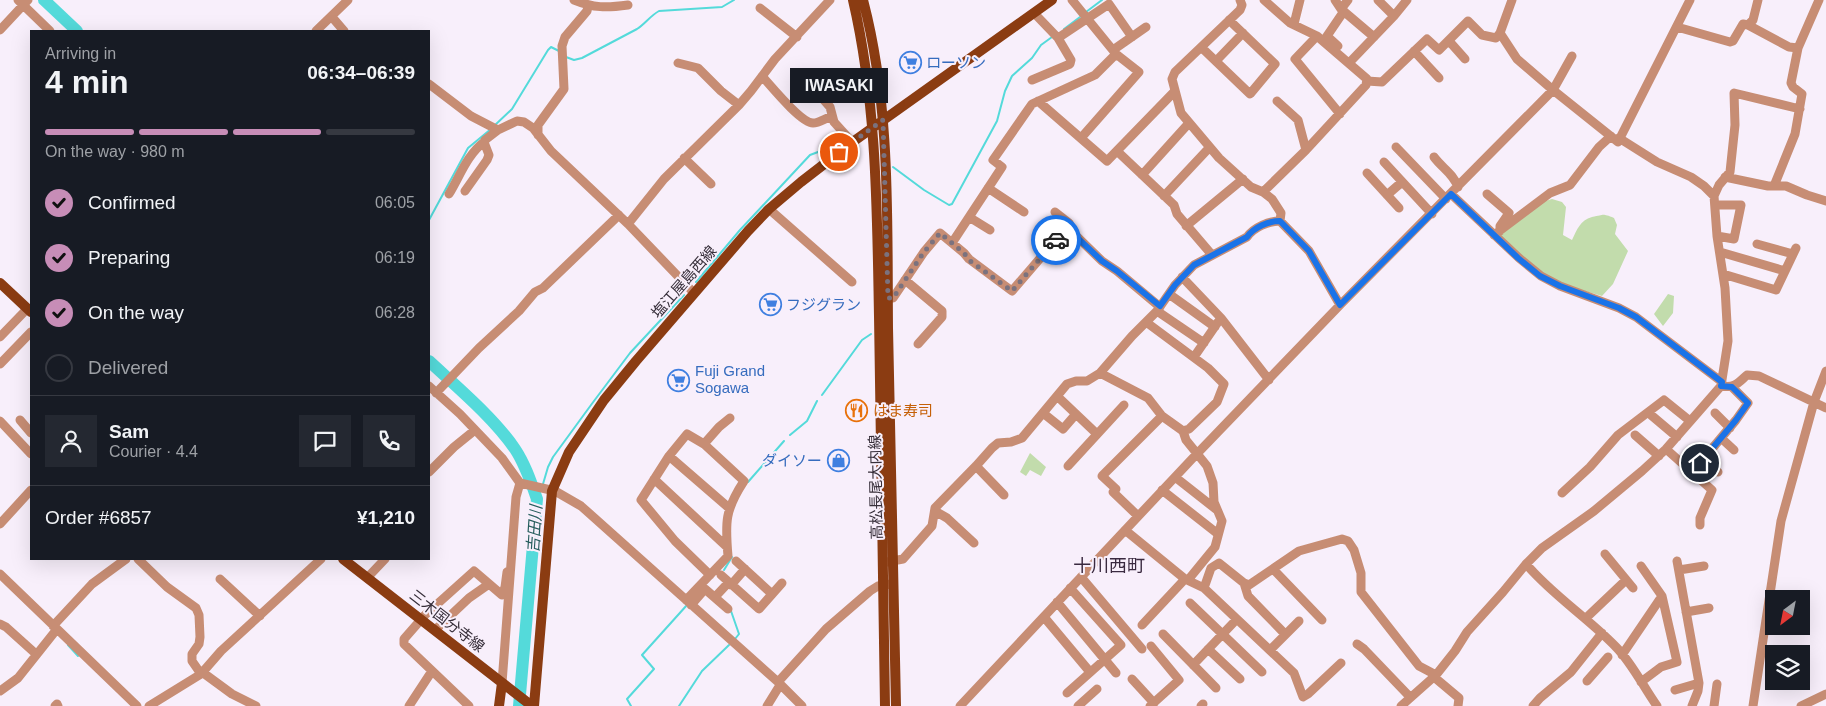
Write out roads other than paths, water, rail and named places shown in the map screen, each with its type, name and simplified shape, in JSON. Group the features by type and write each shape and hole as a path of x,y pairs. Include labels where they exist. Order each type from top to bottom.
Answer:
{"main road":[{"name":"高松長尾大内線","path":"853,0 866,70 872,128 888,562 896,706"},
{"name":"高松長尾大内線","path":"863,0 870,27 883,120 888,298 888,562"},
{"name":"塩江屋島西線","path":"533,706 550,490 569,452 597,410 694,293 769,209 852,142 1052,0"},
{"path":"0,283 29,310"},
{"name":"三木国分寺線","path":"345,560 533,706"},
{"name":"高松長尾大内線","path":"885,706 889,584"},
{"path":"499,706 503,684"}],"street":[{"path":"317,30 348,0"},
{"path":"574,0 588,6 607,8 628,6"},
{"path":"628,224 664,179 739,105 775,59 830,0"},
{"path":"1072,0 1115,52 1139,72 1082,138"},
{"path":"1240,0 1242,5 1240,10 1175,72 1172,79 1181,113 1209,148 1252,187 1264,192 1272,199 1281,213 1280,221"},
{"path":"1264,0 1290,23 1317,36 1350,61"},
{"path":"1294,24 1300,0"},
{"path":"1335,0 1342,10 1374,37"},
{"path":"1348,0 1327,36 1367,81 1382,82 1427,39 1439,50 1468,21 1482,35 1496,38 1500,34 1512,0"},
{"path":"1378,0 1394,16"},
{"path":"1350,61 1407,0"},
{"path":"1497,233 1550,192 1570,186 1599,147 1615,137 1677,27 1690,0"},
{"path":"1748,25 1753,20 1758,0"},
{"path":"1774,186 1795,134 1800,109 1802,94 1793,88 1791,83 1798,48 1819,0"},
{"path":"0,30 23,2 49,30"},
{"path":"1055,36 1085,15 1109,4 1132,37"},
{"path":"538,135 538,125 564,89 562,46 565,37 587,11 588,6"},
{"path":"760,8 797,36"},
{"path":"1032,80 1070,64 1071,60 1055,36 1034,13"},
{"path":"332,17 343,30"},
{"path":"1201,47 1250,94 1275,64 1229,20"},
{"path":"1677,27 1730,42 1733,41 1743,24 1789,47 1798,48"},
{"path":"952,243 1002,167 993,160 1032,104 1095,75 1115,52 1146,27"},
{"path":"1216,61 1243,33"},
{"path":"1500,34 1517,59 1553,90 1615,137 1657,162 1691,177 1704,186 1714,200 1741,205 1734,238 1718,236"},
{"path":"1317,36 1295,59 1340,114"},
{"path":"1448,41 1465,58"},
{"path":"1414,51 1439,78"},
{"path":"960,706 1124,530 1340,305 1553,90 1572,56"},
{"path":"678,63 698,68 720,91 739,105"},
{"path":"762,76 799,116 808,122 813,123 832,116"},
{"path":"1264,192 1340,114 1366,85 1367,81"},
{"path":"430,85 471,116 495,128"},
{"path":"1038,101 1108,161 1175,91"},
{"path":"1400,706 1435,676 1455,652 1467,632 1526,564 1542,548 1594,511 1659,456 1721,384 1728,341 1723,274 1714,200 1719,185 1730,172 1735,125 1734,92 1800,109"},
{"path":"823,99 830,107 834,122 852,142"},
{"path":"1277,101 1298,120 1306,150"},
{"path":"449,194 470,156 495,128 517,121 524,122 533,128 551,151 619,215 694,293"},
{"path":"1142,175 1189,123"},
{"path":"456,183 467,192 489,155 484,142"},
{"path":"1396,147 1448,197 1497,233 1540,276 1560,286 1619,308 1636,317 1721,384 1732,387 1748,403 1702,461 1718,472"},
{"path":"1164,196 1209,148"},
{"path":"1117,151 1174,205 1177,214 1186,226 1208,248 1212,255"},
{"path":"1434,157 1440,165 1452,173 1458,186"},
{"path":"684,158 711,184"},
{"path":"1384,162 1432,214"},
{"path":"1367,174 1399,208"},
{"path":"1725,177 1774,186 1786,186 1806,195 1826,200"},
{"path":"1186,226 1243,179"},
{"path":"1387,195 1402,182"},
{"path":"988,188 1024,212"},
{"path":"1488,194 1509,213 1497,233"},
{"path":"769,209 852,282"},
{"path":"888,298 893,298 924,252 940,233 969,260 1012,291 1067,228 1069,223 1055,212"},
{"path":"438,390 520,311 535,292 543,288 619,215"},
{"path":"969,216 990,230"},
{"path":"888,562 903,559 932,526 935,510 992,448 998,443 1011,442 1022,438 1067,384 1076,381 1087,381 1100,373 1132,336 1159,309 1169,294 1194,265 1247,237 1250,232 1271,221 1280,221 1309,251 1340,305"},
{"path":"1067,228 1102,261 1117,271 1159,309 1204,343"},
{"path":"1723,274 1776,290 1794,251 1757,244"},
{"path":"1720,252 1785,271"},
{"path":"1182,278 1221,318 1269,380"},
{"path":"905,280 942,311 942,318 918,344"},
{"path":"1169,294 1215,327"},
{"path":"0,337 29,310"},
{"path":"1194,357 1221,318"},
{"path":"1146,322 1208,368 1224,384 1217,402 1189,428 1183,431"},
{"path":"0,364 30,333"},
{"path":"1753,706 1781,521 1814,402 1826,371"},
{"path":"1100,373 1148,398 1162,416 1183,431 1186,440 1207,466 1214,483 1214,502 1222,521 1215,547 1186,580 1142,624"},
{"path":"1732,387 1747,375 1759,376 1826,408"},
{"path":"430,386 438,390 502,458 521,483 550,490 573,501 585,510 802,706"},
{"path":"1057,396 1097,434"},
{"path":"1562,493 1590,467 1618,435 1664,400 1690,421"},
{"path":"1068,466 1124,405"},
{"path":"1043,412 1063,429 1076,414"},
{"path":"1715,413 1730,428"},
{"path":"1651,415 1677,436"},
{"path":"1138,516 1113,492 1116,489 1102,476 1162,416"},
{"path":"704,444 730,418"},
{"path":"20,420 30,432"},
{"path":"0,422 30,453"},
{"path":"430,471 454,447 475,430"},
{"path":"689,603 710,575 728,556 726,519 729,508 744,481 704,444 687,434 669,456 640,500 675,541 710,575"},
{"path":"1635,435 1659,456"},
{"path":"1721,438 1734,450"},
{"path":"1666,449 1712,490 1700,518 1700,525"},
{"path":"669,456 729,508"},
{"path":"976,466 1004,495"},
{"path":"1175,477 1218,510"},
{"path":"654,479 727,547"},
{"path":"503,684 516,497 521,483"},
{"path":"1162,490 1218,534"},
{"path":"0,524 30,491"},
{"path":"935,510 974,543"},
{"path":"1124,530 1186,580 1204,588 1294,673 1304,697 1341,663"},
{"path":"1204,588 1210,568 1219,563 1249,585 1299,551 1342,539 1348,541 1354,550 1361,573 1361,592 1419,666 1435,676 1459,698 1458,706"},
{"path":"1605,554 1633,588"},
{"path":"0,691 18,678 92,584 125,560"},
{"path":"139,560 166,587 196,608 199,615 199,644 192,654 192,661 202,673 232,694 256,706"},
{"path":"149,706 202,673 221,651 320,560"},
{"path":"367,578 384,560"},
{"path":"736,562 772,594"},
{"path":"1526,564 1540,581 1602,633 1622,655 1658,706"},
{"path":"1692,706 1699,683 1678,565 1704,566"},
{"path":"1641,566 1662,596 1677,662 1661,667 1641,682"},
{"path":"715,598 745,569"},
{"path":"1273,569 1322,620"},
{"path":"469,706 404,644 404,639 421,620 474,571 502,595 507,572 510,570"},
{"path":"0,574 55,630 137,706"},
{"path":"721,575 759,609 782,583"},
{"path":"1080,577 1179,680 1152,704 1132,679"},
{"path":"220,579 260,616"},
{"path":"1586,618 1626,580"},
{"path":"1244,583 1248,596 1285,634"},
{"path":"435,630 469,598 481,595 489,584"},
{"path":"767,706 779,684 826,629 870,591 889,584"},
{"path":"1067,693 1120,646 1070,588"},
{"path":"689,603 705,589 728,609"},
{"path":"1622,655 1662,596"},
{"path":"1057,602 1116,673"},
{"path":"1190,603 1262,672"},
{"path":"1686,612 1709,608"},
{"path":"1044,617 1090,672"},
{"path":"1193,665 1237,619"},
{"path":"1270,650 1299,621"},
{"path":"0,624 6,627 36,654"},
{"path":"1533,706 1563,680 1602,633"},
{"path":"1163,634 1216,688"},
{"path":"1357,644 1410,697"},
{"path":"1208,649 1240,679"},
{"path":"1584,656 1598,668"},
{"path":"1587,680 1608,657"},
{"path":"409,706 432,671"},
{"path":"1675,690 1699,683"},
{"path":"1714,706 1717,684"},
{"path":"1078,706 1097,689"},
{"path":"1801,706 1826,694"}],"waterway":[{"name":"吉田川","path":"44,0 76,30"},
{"path":"566,57 574,60 582,58 637,29 659,11 722,7 734,0"},
{"path":"1086,12 1102,0"},
{"path":"1064,29 1080,17"},
{"path":"893,167 924,190 949,205 952,204 997,121 1005,91 1012,76 1032,58 1041,45 1052,37"},
{"path":"494,126 512,109 548,50 551,47 559,51"},
{"path":"430,218 468,148 491,129"},
{"path":"696,282 740,230 810,155 834,146"},
{"path":"543,484 553,457 591,405 630,353 684,295"},
{"path":"822,395 862,340 871,334"},
{"name":"吉田川","path":"430,362 475,403 506,437 522,461 537,499 519,706"},
{"path":"790,435 807,421 817,401"},
{"path":"748,482 784,441"},
{"name":"吉田川","path":"537,499 540,491"},
{"path":"724,570 732,557"},
{"path":"631,706 627,699 654,669 642,655 686,604"},
{"path":"731,611 739,634 735,639"},
{"path":"68,645 78,656"},
{"path":"679,706 702,671 729,645"}],"place":[{"name":"ローソン","path":"910,63"},
{"name":"IWASAKI","path":"839,152"},
{"name":"フジグラン","path":"770,305"},
{"name":"Fuji Grand Sogawa","path":"679,380"},
{"name":"はま寿司","path":"857,411"},
{"name":"ダイソー","path":"838,461"}],"district":[{"name":"十川西町","path":"1109,566"}]}
